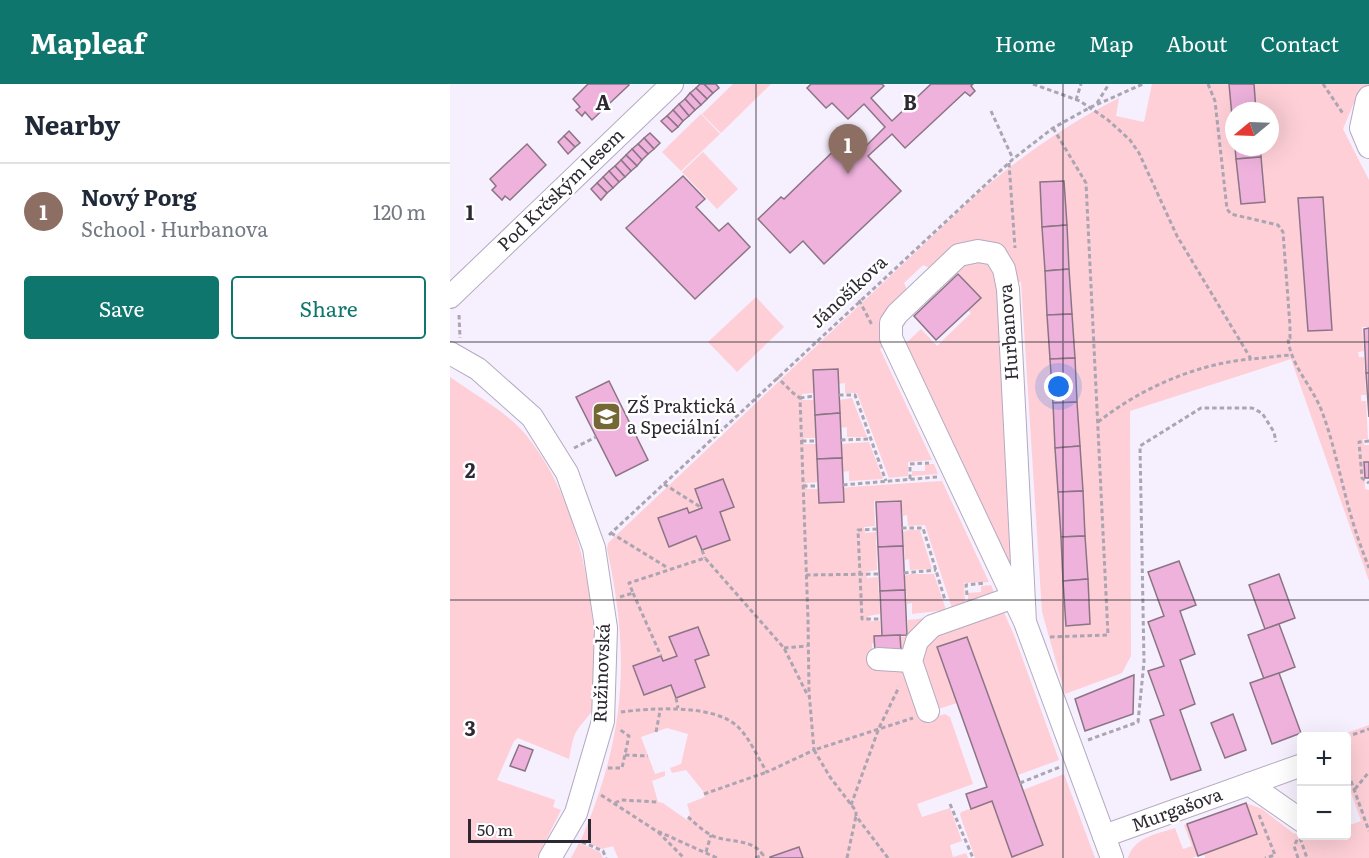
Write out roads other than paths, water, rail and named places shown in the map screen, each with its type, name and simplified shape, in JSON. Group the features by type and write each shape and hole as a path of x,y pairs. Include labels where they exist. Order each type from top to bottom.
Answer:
{"street":[{"name":"Pod Krčským lesem","path":"455,305 672,84"},
{"path":"1369,98 1361,128 1369,147"},
{"name":"Hurbanova","path":"1029,632 1008,289 1004,269 995,254 978,251 959,255 897,314 891,323 891,338 1029,632 1112,858"},
{"name":"Ružinovská","path":"456,350 532,417 567,473 594,548 606,628 603,721 576,813 550,858"},
{"path":"928,711 911,661 917,641 932,626 1014,597"},
{"path":"882,657 911,661"},
{"name":"Murgašova","path":"1104,836 1297,767"},
{"path":"1249,784 1297,818"}],"place":[{"name":"Nový Porg","path":"848,174"},
{"name":"ZŠ Praktická a Speciální","path":"606,417"}]}
